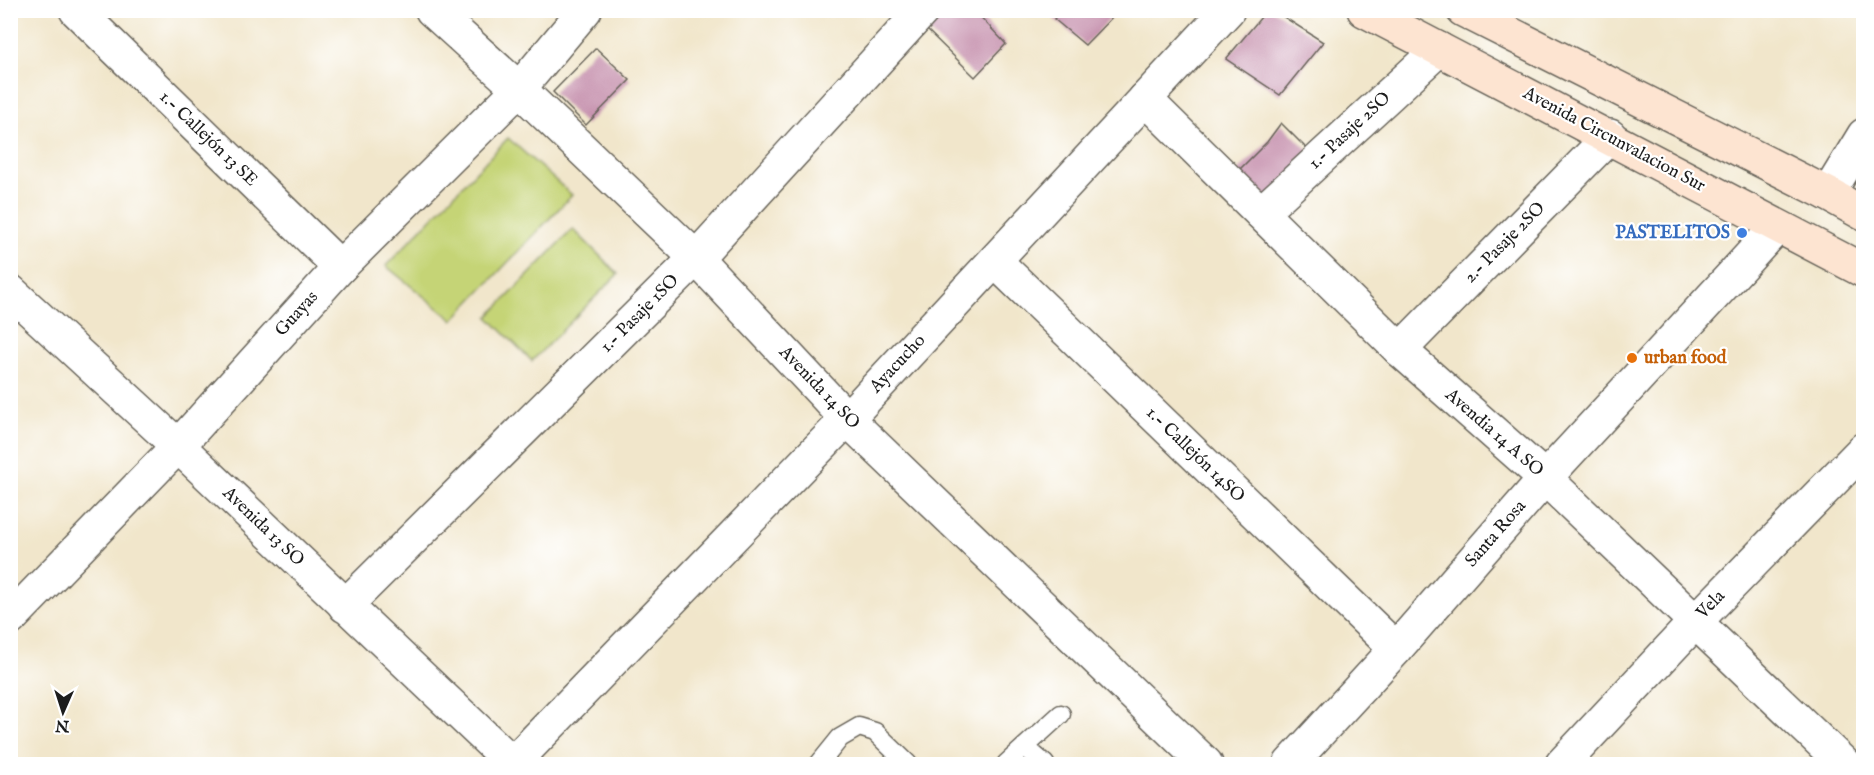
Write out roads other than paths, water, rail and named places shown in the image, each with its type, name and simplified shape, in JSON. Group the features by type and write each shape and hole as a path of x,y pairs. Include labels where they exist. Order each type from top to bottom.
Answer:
{"main road":[{"path":"1463,10 1828,194 1863,214"},
{"name":"Avenida Circunvalacion Sur","path":"1379,14 1439,49 1610,136 1863,271"}],"street":[{"name":"1.- Callejón 13 SE","path":"75,10 340,267"},
{"name":"Avenida 14 SO","path":"432,10 519,89 696,258 847,419 1206,765"},
{"name":"Guayas","path":"10,619 178,446 340,267 519,89 585,10"},
{"name":"1.- Pasaje 1SO","path":"345,606 696,258 923,10"},
{"name":"Ayacucho","path":"513,764 847,419 1228,10"},
{"name":"1.- Pasaje 2SO","path":"1261,213 1439,49"},
{"name":"Avendia 14 A SO","path":"1145,99 1400,350 1545,478 1844,765"},
{"path":"1828,194 1863,135"},
{"name":"2.- Pasaje 2SO","path":"1400,350 1610,136"},
{"name":"Santa Rosa","path":"1290,765 1396,649 1545,478 1777,227"},
{"name":"1.- Callejón 14SO","path":"995,261 1396,649"},
{"name":"Avenida 13 SO","path":"10,291 178,446 513,764"},
{"name":"Vela","path":"1562,765 1696,621 1863,449"}],"lane":[{"path":"1006,765 1061,714"},
{"path":"819,765 840,738 859,727 875,732 908,765"},
{"path":"1025,747 1045,765"}],"place":[{"name":"PASTELITOS","path":"1742,233"},
{"name":"urban food","path":"1632,358"}]}
